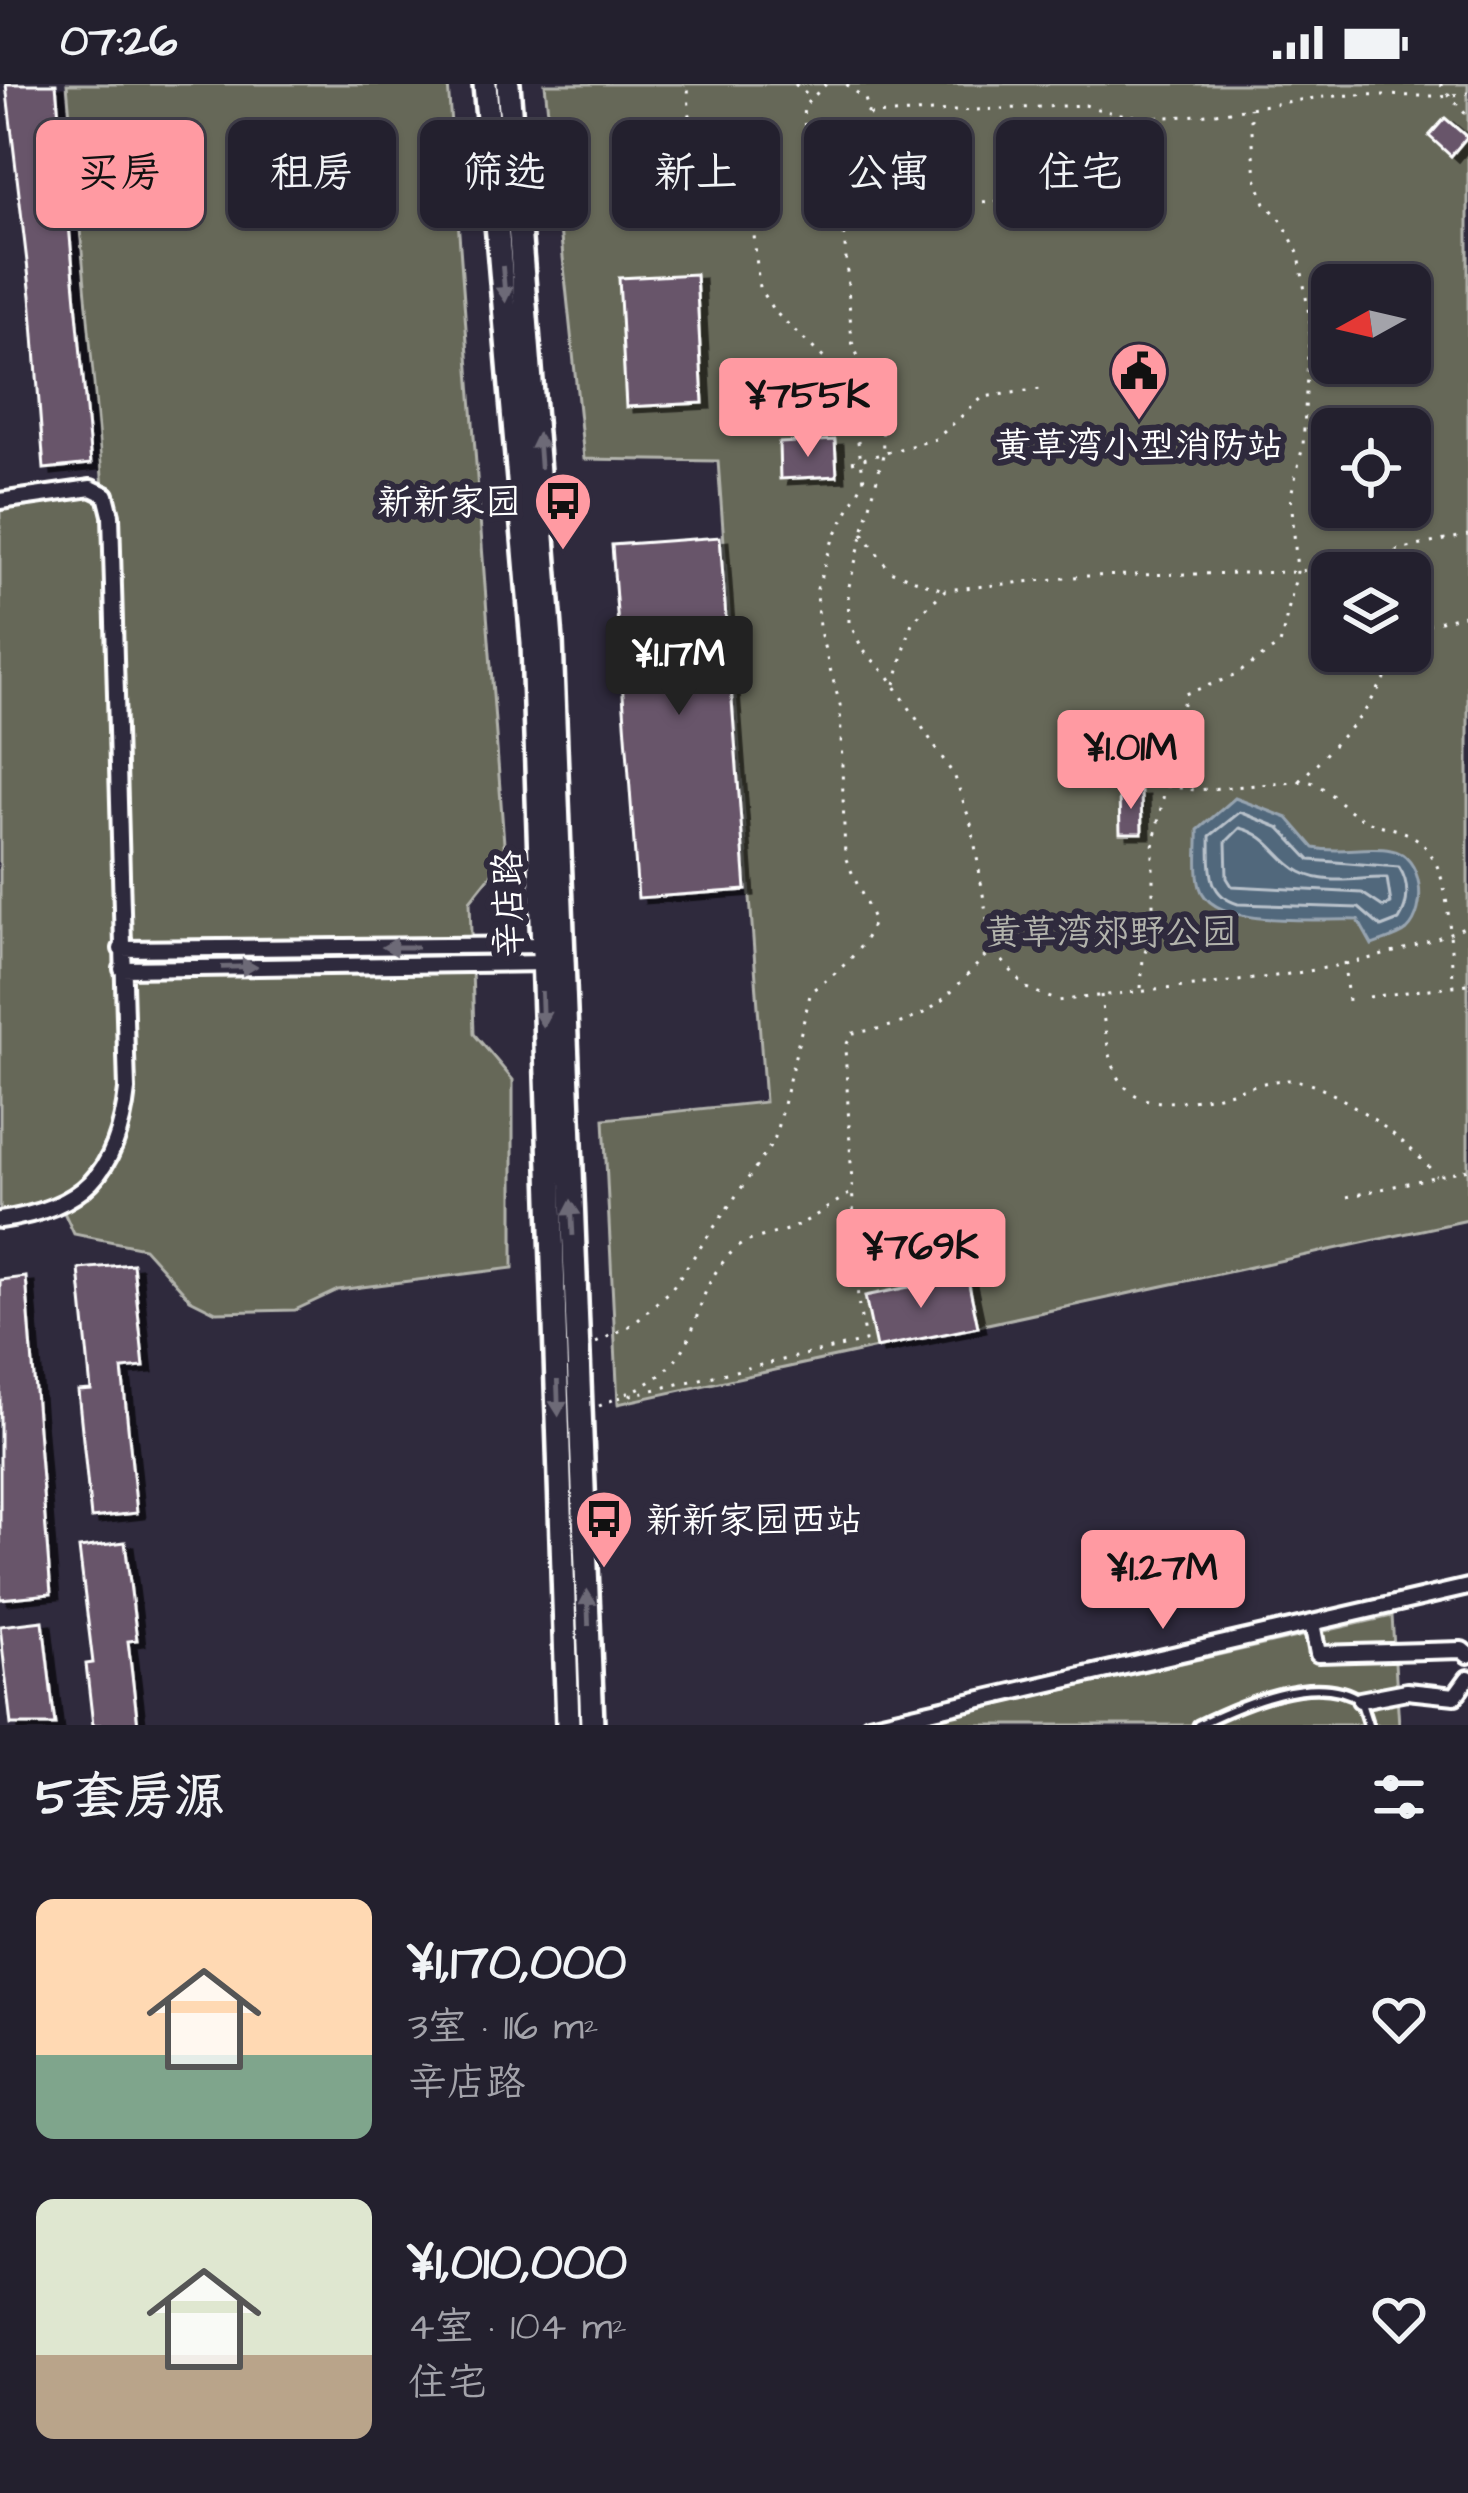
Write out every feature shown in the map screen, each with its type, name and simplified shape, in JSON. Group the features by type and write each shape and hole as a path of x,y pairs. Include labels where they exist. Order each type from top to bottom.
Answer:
{"main road":[{"name":"辛店路","path":"485,84 532,643 578,1353 592,1725"},
{"name":"辛店路","path":"508,84 547,554 550,954 568,1725"}],"street":[{"path":"0,502 91,488 106,495 127,1090 123,1129 110,1158 62,1208 0,1220"},
{"path":"121,949 550,954"},
{"path":"122,969 550,954"},
{"path":"869,1725 1468,1587"},
{"path":"1312,1623 1318,1654 1462,1650 1468,1655"},
{"path":"1360,1700 1407,1691 1455,1696 1468,1678"}],"lane":[{"path":"1198,1725 1261,1696 1328,1689 1360,1700 1368,1725"}],"path":[{"path":"578,1353 634,1323 672,1288 726,1214 773,1141 811,991 836,975 872,929 873,919 845,857 840,705 819,628 817,589 833,539 864,480 850,397 829,363 774,311 758,288 753,224 703,169 688,84"},
{"path":"795,84 809,96"},
{"path":"805,120 809,96 815,86 826,84"},
{"path":"846,84 866,99 868,120"},
{"path":"1440,84 1468,117"},
{"path":"869,115 1085,105 1118,116 1250,108 1332,96 1468,93"},
{"path":"1141,990 1143,958 1153,931 1153,846 1185,694 1234,676 1280,645 1297,572 1291,495 1304,446 1310,321 1299,255 1283,223 1265,203 1256,177 1250,108"},
{"path":"972,202 1037,200 1050,195 1118,116"},
{"path":"844,228 852,342 882,415 883,455 848,590 849,622 863,650 895,686 955,777 972,827 992,949 1026,988 1058,1001 1344,962 1424,945 1468,925"},
{"path":"852,462 935,439 982,397 1040,389"},
{"path":"863,533 890,572 945,590 1085,576 1297,572 1468,535"},
{"path":"895,686 912,622 945,590"},
{"path":"1431,623 1468,614"},
{"path":"1299,783 1363,714 1389,672"},
{"path":"1166,786 1195,790 1299,783 1326,788 1362,818 1414,836 1430,850 1441,877 1454,986"},
{"path":"618,1398 860,1347 865,1341 850,1192 845,1047 853,1034 917,1021 937,1009 992,949"},
{"path":"1344,962 1348,1001"},
{"path":"1369,998 1468,984"},
{"path":"1101,995 1106,1040 1121,1083 1143,1101 1188,1101 1285,1080 1308,1083 1356,1108 1436,1177"},
{"path":"1347,1197 1468,1169"},
{"path":"581,1415 662,1377 684,1354 706,1290 736,1247 795,1227 850,1192"}],"green space":[{"path":"67,84 448,84 451,120 420,120 420,228 459,228 505,857 470,901 474,1034 513,1080 513,1268 338,1290 295,1310 216,1312 190,1299 144,1248 74,1234 62,1208 0,1220 0,501 103,487 80,228 204,228 204,120 70,120"},
{"name":"黄草湾郊野公园","path":"545,84 1468,84 1468,1220 618,1404 604,1119 765,1102 718,461 584,459 560,228 588,228 588,120 549,120"},
{"path":"1392,1616 1399,1725 906,1725"}],"water":[{"path":"1235,798 1288,818 1314,848 1382,849 1402,854 1419,884 1414,921 1404,932 1372,945 1358,920 1245,916 1209,901 1200,887 1198,830"}],"building":[{"path":"6,84 56,84 59,120 36,120 36,228 69,228 91,464 44,469 31,296"},
{"path":"1445,118 1467,137 1451,156 1429,136"},
{"path":"696,274 703,403 626,407 619,278"},
{"path":"835,440 837,476 780,479 779,443"},
{"path":"720,537 746,890 638,898 612,545"},
{"path":"1141,791 1142,833 1120,833 1119,792"},
{"path":"133,1264 144,1367 122,1369 137,1513 91,1518 78,1391 91,1390 79,1269"},
{"path":"967,1275 978,1327 876,1348 865,1296"},
{"path":"26,1277 51,1594 0,1599 0,1280"},
{"path":"125,1542 137,1640 128,1641 138,1725 93,1725 86,1664 93,1663 79,1548"},
{"path":"43,1621 55,1725 11,1725 0,1626"}],"place":[{"name":"黄草湾小型消防站","path":"1139,422"},
{"name":"新新家园","path":"563,552"},
{"name":"新新家园西站","path":"604,1570"}]}
